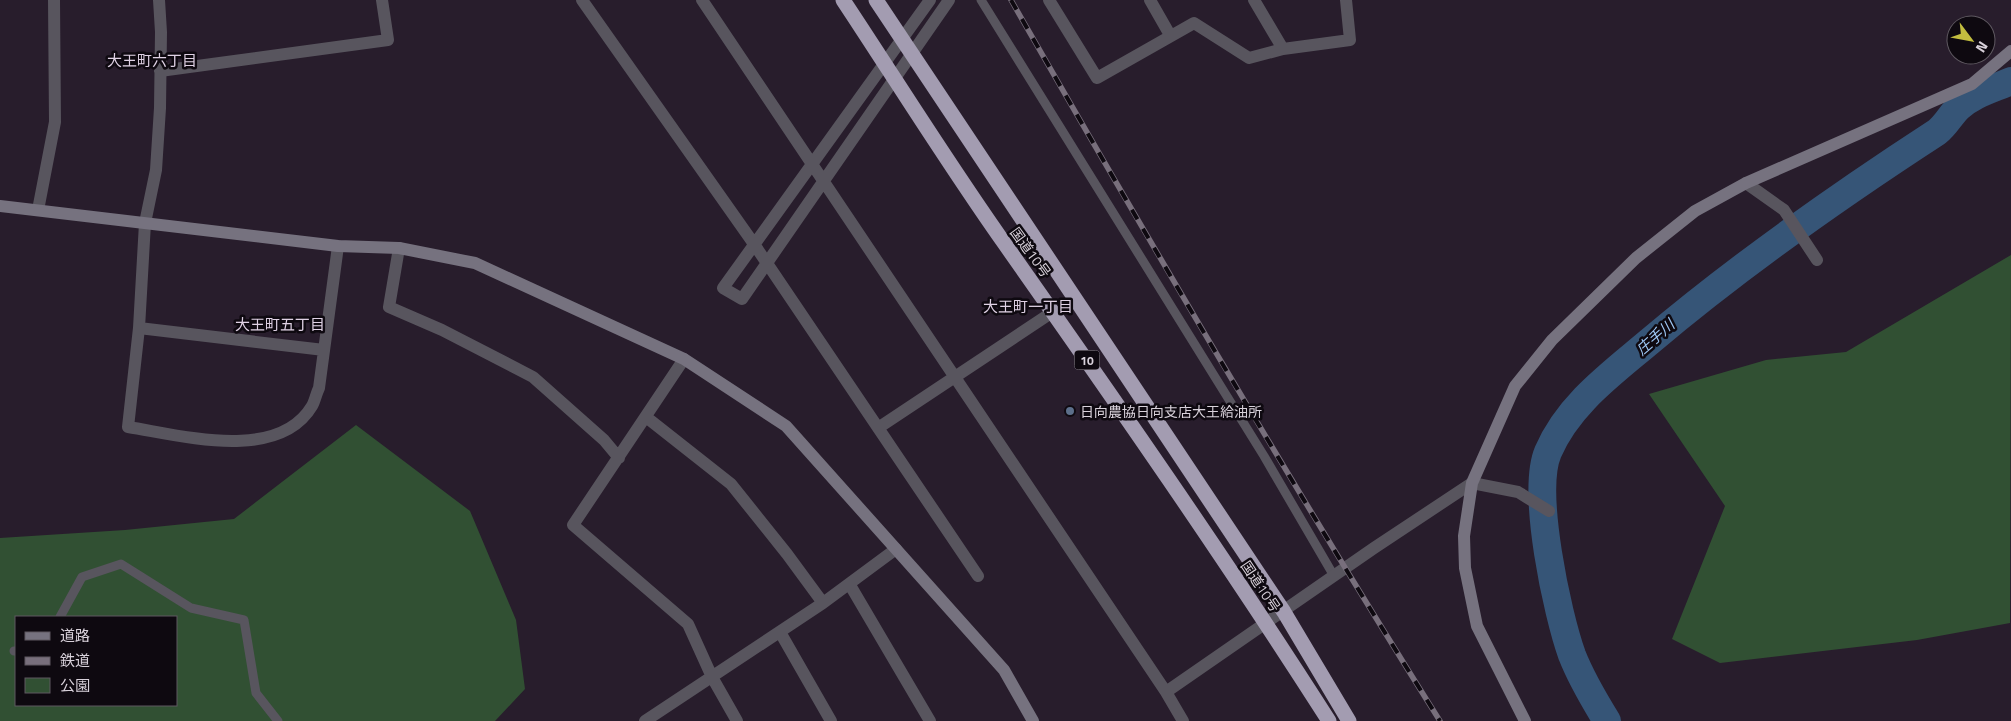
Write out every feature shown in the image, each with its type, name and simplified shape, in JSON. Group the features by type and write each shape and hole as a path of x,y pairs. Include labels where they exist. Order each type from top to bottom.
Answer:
{"highway":[{"name":"国道10号","path":"843,0 1002,240 1054,311 1266,623 1329,721"},
{"name":"国道10号","path":"876,0 913,52 1284,612 1349,721"}],"street":[{"path":"38,210 55,122 54,0"},
{"path":"159,0 160,71 156,170 145,223 139,328 128,427 223,441 256,440 277,435 290,428 312,406 318,388 338,246"},
{"path":"160,71 388,40 382,0"},
{"path":"582,0 767,262 978,576"},
{"path":"702,0 814,164 1166,692 1183,721"},
{"path":"930,0 902,38 886,64 723,288 742,299 949,0"},
{"path":"1049,0 1097,78 1194,23 1249,58 1283,48 1350,40 1346,0"},
{"path":"1150,0 1170,35"},
{"path":"1254,0 1283,48"},
{"path":"1525,721 1477,626 1465,568 1464,536 1472,482 1515,386 1552,340 1636,258 1696,211 1746,183 1972,84 2011,51"},
{"path":"1746,183 1784,210 1817,260"},
{"path":"0,206 338,246 399,248 475,263 684,359 786,426 1004,670 1033,721"},
{"path":"399,248 389,307 442,330 533,377 604,440 619,458"},
{"path":"878,428 1054,311"},
{"path":"139,328 324,350"},
{"path":"684,359 573,525 688,624 712,678 737,721"},
{"path":"646,417 731,484 823,603"},
{"path":"1166,692 1472,482 1518,492 1549,511"},
{"path":"651,719 850,585 896,550"},
{"path":"850,585 930,721"},
{"path":"780,632 831,721"}],"lane":[{"path":"981,0 1258,447 1334,576"},
{"path":"61,616 82,577 121,564 192,608 244,620 256,693 278,721"}],"green space":[{"path":"2011,255 2010,623 1917,640 1720,663 1672,639 1725,506 1649,394 1766,360 1846,352"},
{"path":"356,425 470,511 516,620 525,689 495,721 0,721 0,538 125,530 234,519"}],"waterway":[{"name":"庄手川","path":"1607,721 1588,689 1572,655 1553,583 1544,523 1542,495 1544,470 1548,452 1567,419 1606,378 1718,286 1826,207 1937,132 1964,103 1977,95 2011,81"}],"railway":[{"path":"1011,0 1222,363 1384,632 1440,721"}],"place":[{"name":"日向農協日向支店大王給油所","path":"1070,411"}],"district":[{"name":"大王町六丁目","path":"152,60"},
{"name":"大王町一丁目","path":"1028,306"},
{"name":"大王町五丁目","path":"280,324"}]}
